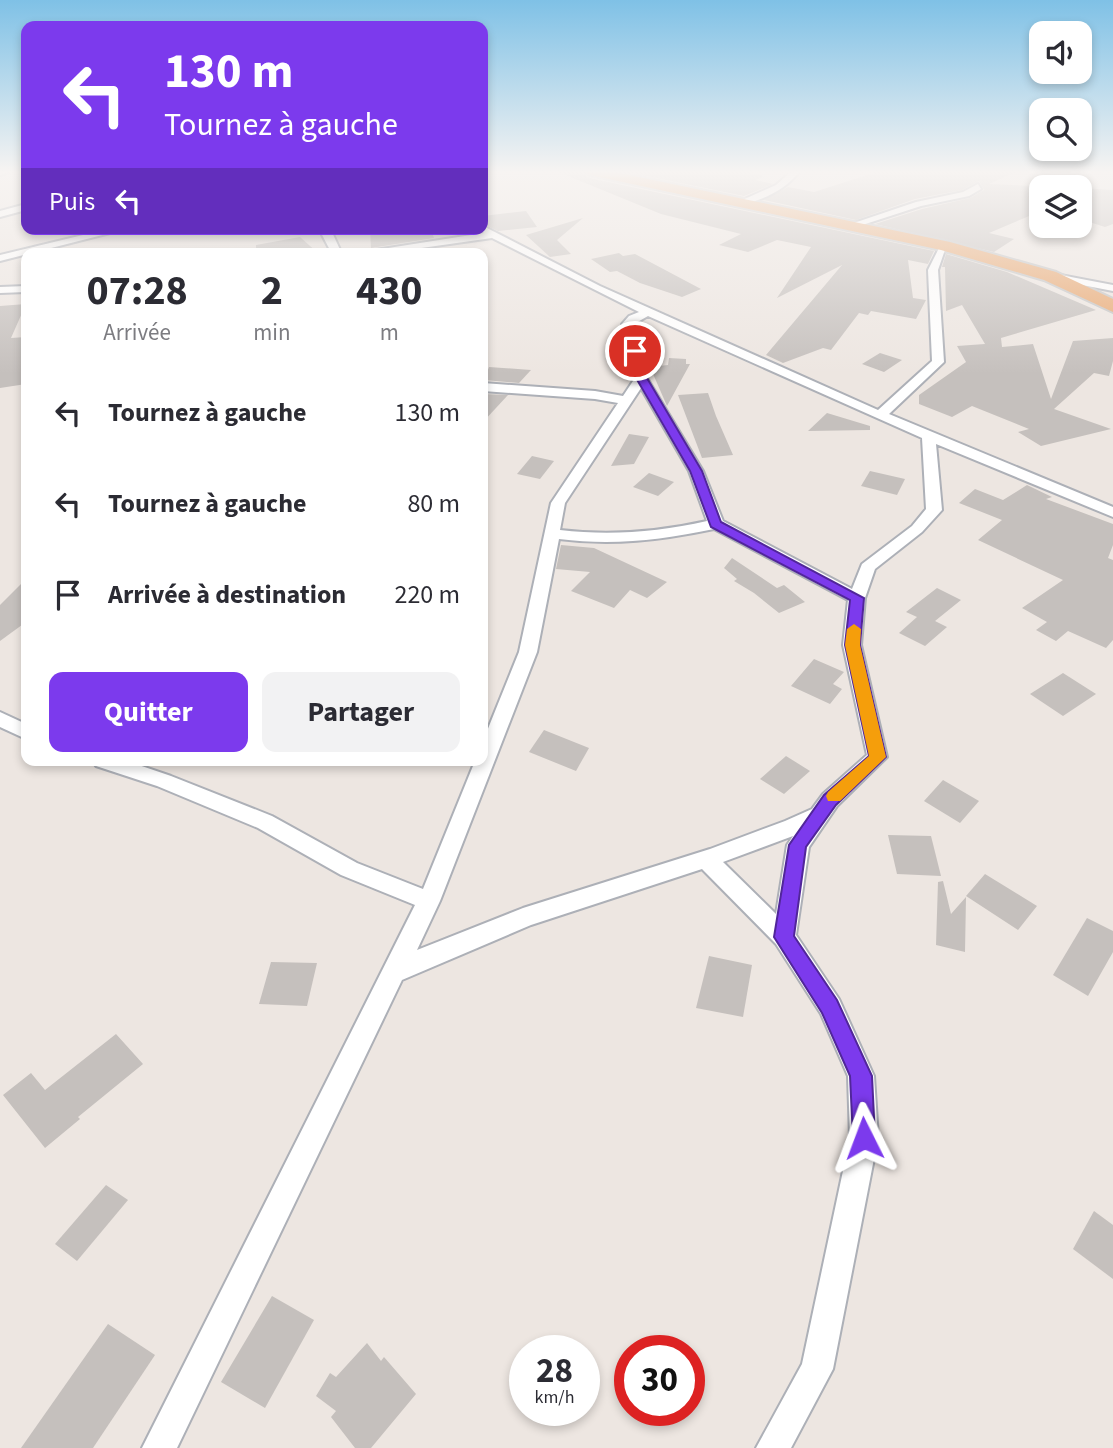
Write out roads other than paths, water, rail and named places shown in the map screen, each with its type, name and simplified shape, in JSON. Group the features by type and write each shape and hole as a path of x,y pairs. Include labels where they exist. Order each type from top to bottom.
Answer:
{"highway":[{"path":"909,239 1050,276 1113,306"}],"street":[{"path":"0,258 29,244 62,239"},
{"path":"391,248 448,239"},
{"path":"501,239 649,312 881,414 929,438 1113,512"},
{"path":"881,414 938,362 933,270 944,246"},
{"path":"1050,276 1113,288"},
{"path":"0,290 21,289"},
{"path":"649,312 633,318 628,324 641,378 696,471 716,524"},
{"path":"488,753 528,652 558,503 641,378"},
{"path":"488,387 595,395 628,401"},
{"path":"784,937 798,845 830,800 877,757 852,645 857,598 868,567 917,529 934,510 929,438"},
{"path":"552,533 588,538 660,536 716,524 857,598"},
{"path":"0,719 21,730"},
{"path":"119,766 164,780 265,822 349,869 429,901"},
{"path":"159,1448 429,901 483,766"},
{"path":"394,972 446,947 601,892 768,839 820,814"},
{"path":"706,859 784,937 830,1007 861,1076 864,1138 817,1369 773,1448"}]}
